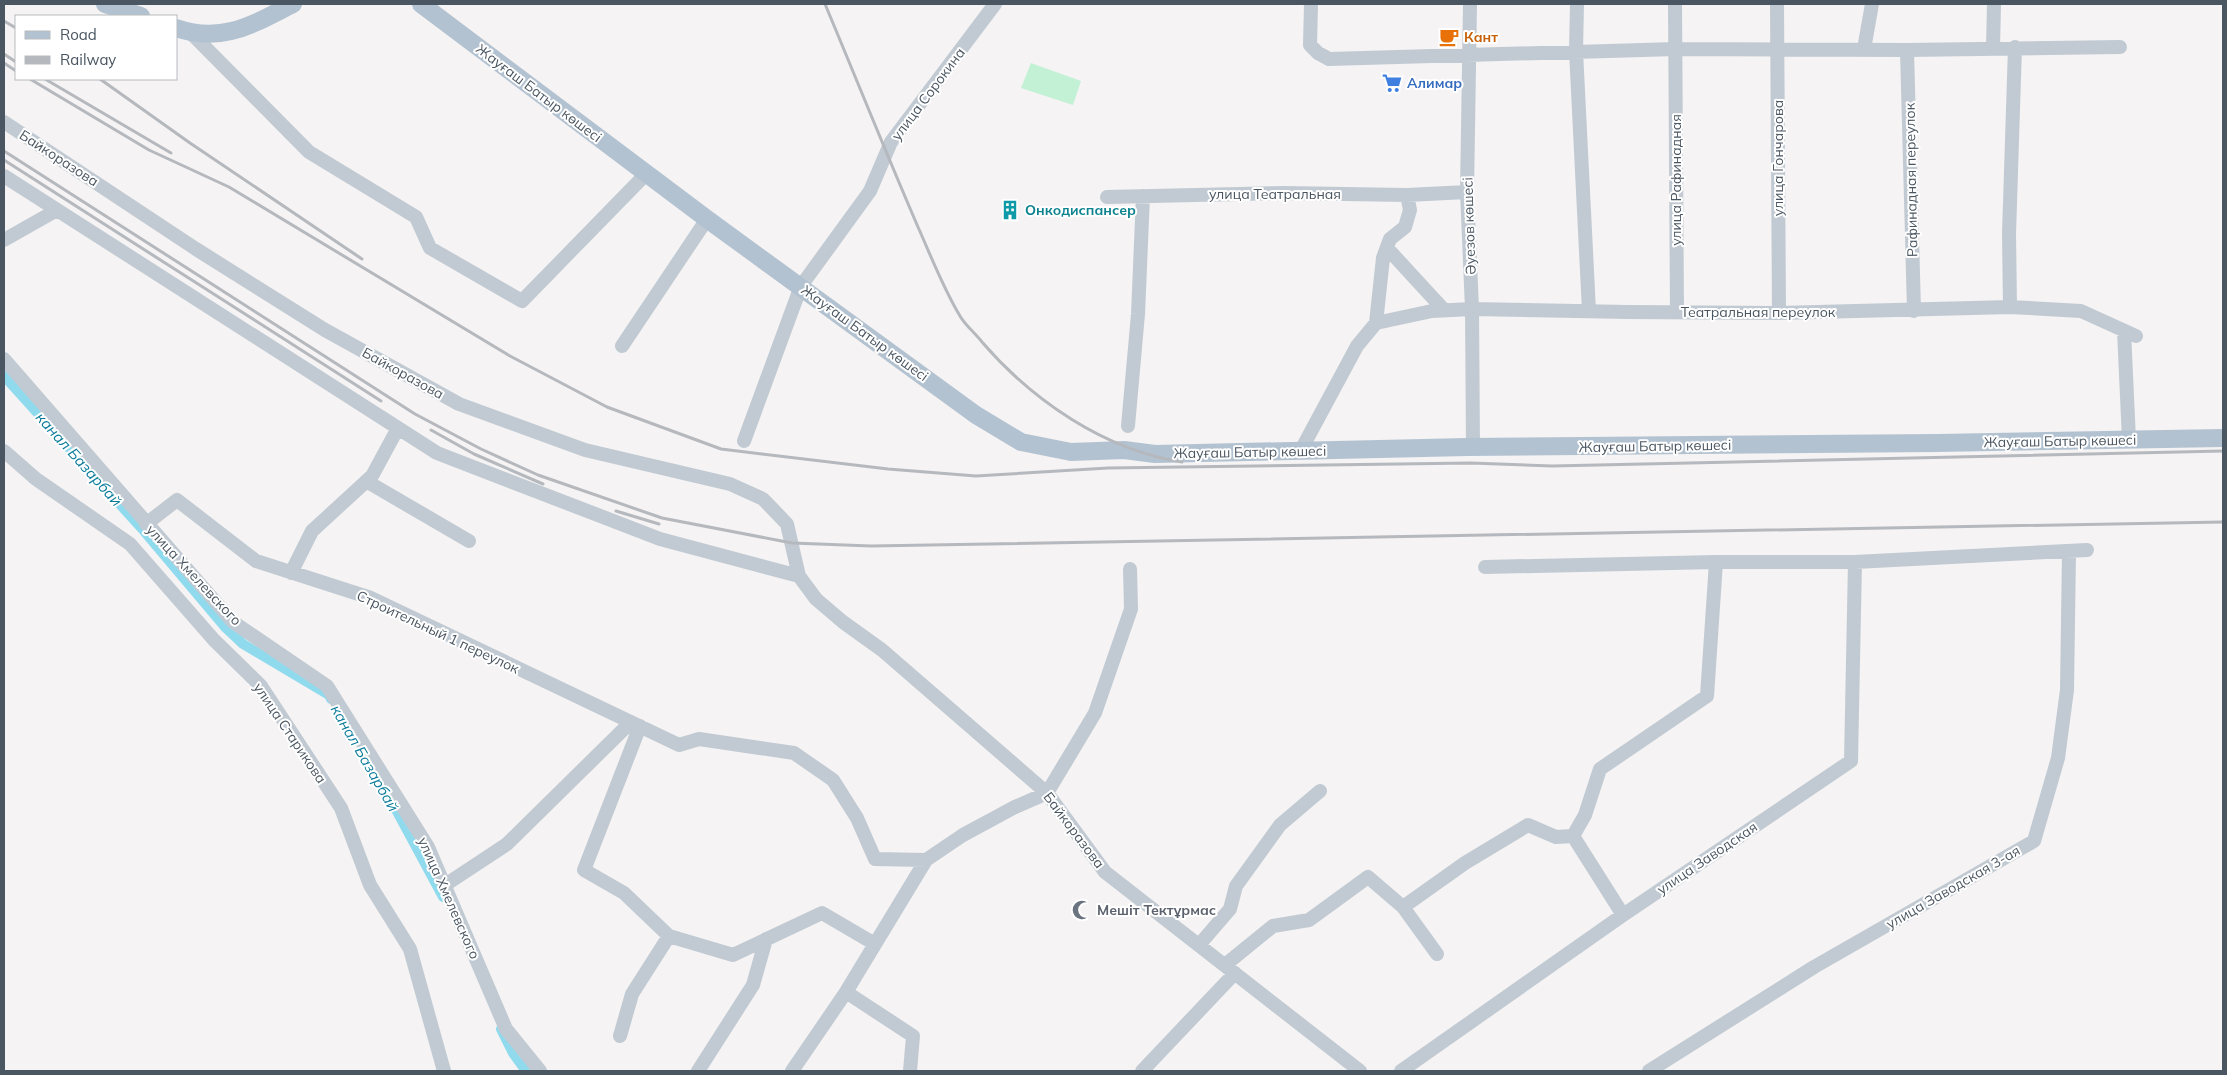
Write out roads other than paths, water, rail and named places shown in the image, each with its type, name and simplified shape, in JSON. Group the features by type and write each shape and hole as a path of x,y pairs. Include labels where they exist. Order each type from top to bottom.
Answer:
{"main road":[{"path":"105,4 139,15"},
{"path":"184,31 219,35 244,28 293,4"},
{"name":"Жауғаш Батыр көшесі","path":"420,4 707,219 976,415 1021,442 1070,452 1124,450 1155,454 2223,438"}],"street":[{"name":"улица Сорокина","path":"744,441 801,286 870,191 891,142 995,4"},
{"path":"1311,4 1310,45 1318,53 1330,60 1676,49 1908,50 2120,47"},
{"name":"Әуезов көшесі","path":"1470,4 1467,192 1472,309 1473,448"},
{"path":"1577,4 1576,51 1589,312"},
{"name":"улица Рафинадная","path":"1675,4 1676,312"},
{"name":"улица Гончарова","path":"1777,4 1779,313"},
{"path":"1864,49 1872,4"},
{"path":"1993,48 1994,4"},
{"path":"184,31 309,152 416,217 430,248 522,301 646,174"},
{"path":"2010,307 2009,234 2014,48"},
{"name":"Рафинадная переулок","path":"1908,50 1914,311"},
{"name":"Байкоразова","path":"4,122 325,330 459,404 585,450 730,484 763,499 787,524 799,576 816,599 843,622 882,650 1047,793 1105,872 1360,1071"},
{"path":"4,176 437,453 660,539 799,576"},
{"name":"улица Театральная","path":"1107,197 1284,193 1407,194 1467,192"},
{"path":"1300,452 1357,346 1376,323 1383,258 1390,239 1405,227 1410,210 1407,194"},
{"path":"1128,426 1138,314 1143,196"},
{"path":"4,240 57,210"},
{"path":"622,346 707,219"},
{"path":"1387,248 1444,310"},
{"name":"Театральная переулок","path":"1376,323 1432,311 1472,309 1779,313 1914,311 2010,307 2081,311 2130,334 2129,440"},
{"name":"улица Хмелевского","path":"4,360 233,622 327,686 428,846 506,1029 540,1071"},
{"path":"291,573 312,531 372,476 398,428"},
{"name":"улица Старикова","path":"4,450 36,479 130,544 214,640 261,686 341,808 370,885 410,949 444,1071"},
{"path":"366,481 469,541"},
{"name":"Строительный 1 переулок","path":"146,524 177,500 256,562 372,598 679,745 699,739 794,753 833,780 857,818 875,859 926,860"},
{"path":"1485,567 1716,562 1855,562 2087,550"},
{"name":"улица Заводская 3-ая","path":"1649,1071 1814,967 2034,841 2058,758 2067,690 2069,552"},
{"path":"1573,836 1586,815 1600,769 1707,696 1716,562"},
{"name":"улица Заводская","path":"1401,1071 1623,916 1851,761 1855,562"},
{"path":"792,1071 846,992 926,860 963,835 1015,807 1047,793 1095,713 1131,609 1130,569"},
{"path":"445,886 507,844 635,724"},
{"path":"635,724 584,870 624,892 669,936 733,955 822,913 876,944"},
{"path":"1199,945 1230,909 1236,886 1280,825 1320,791"},
{"path":"1403,906 1465,863 1528,825 1556,837 1573,836"},
{"path":"1573,836 1623,916"},
{"path":"1142,1071 1230,969 1273,926 1309,920 1368,877 1403,906 1437,954"},
{"path":"620,1036 632,994 669,936"},
{"path":"698,1071 753,985 766,940"},
{"path":"846,992 914,1036 910,1071"}],"waterway":[{"name":"канал Базарбай","path":"4,376 144,531 225,627 243,644 329,695 331,699"},
{"name":"канал Базарбай","path":"387,793 443,897"},
{"name":"канал Базарбай","path":"501,1029 513,1053 526,1071"}],"railway":[{"path":"825,4 933,261 948,294 965,323 1023,384 1072,419 1098,434 1125,446 1153,456 1182,462"},
{"path":"4,21 15,27"},
{"path":"4,54 15,61"},
{"path":"4,63 15,70"},
{"path":"32,80 149,150 229,187 510,356 607,407 721,449 888,469 976,476 1108,468 1471,463 1552,466 2223,451"},
{"path":"47,80 171,153"},
{"path":"101,80 190,143 362,259"},
{"path":"4,151 415,414 481,449 538,475 662,518 792,543 871,546 2223,522"},
{"path":"4,160 381,401"},
{"path":"431,430 474,454 543,484"},
{"path":"616,511 659,524"}],"place":[{"name":"Кант","path":"1449,37"},
{"name":"Алимар","path":"1392,83"},
{"name":"Онкодиспансер","path":"1010,210"},
{"name":"Мешіт Тектұрмас","path":"1082,910"}]}
